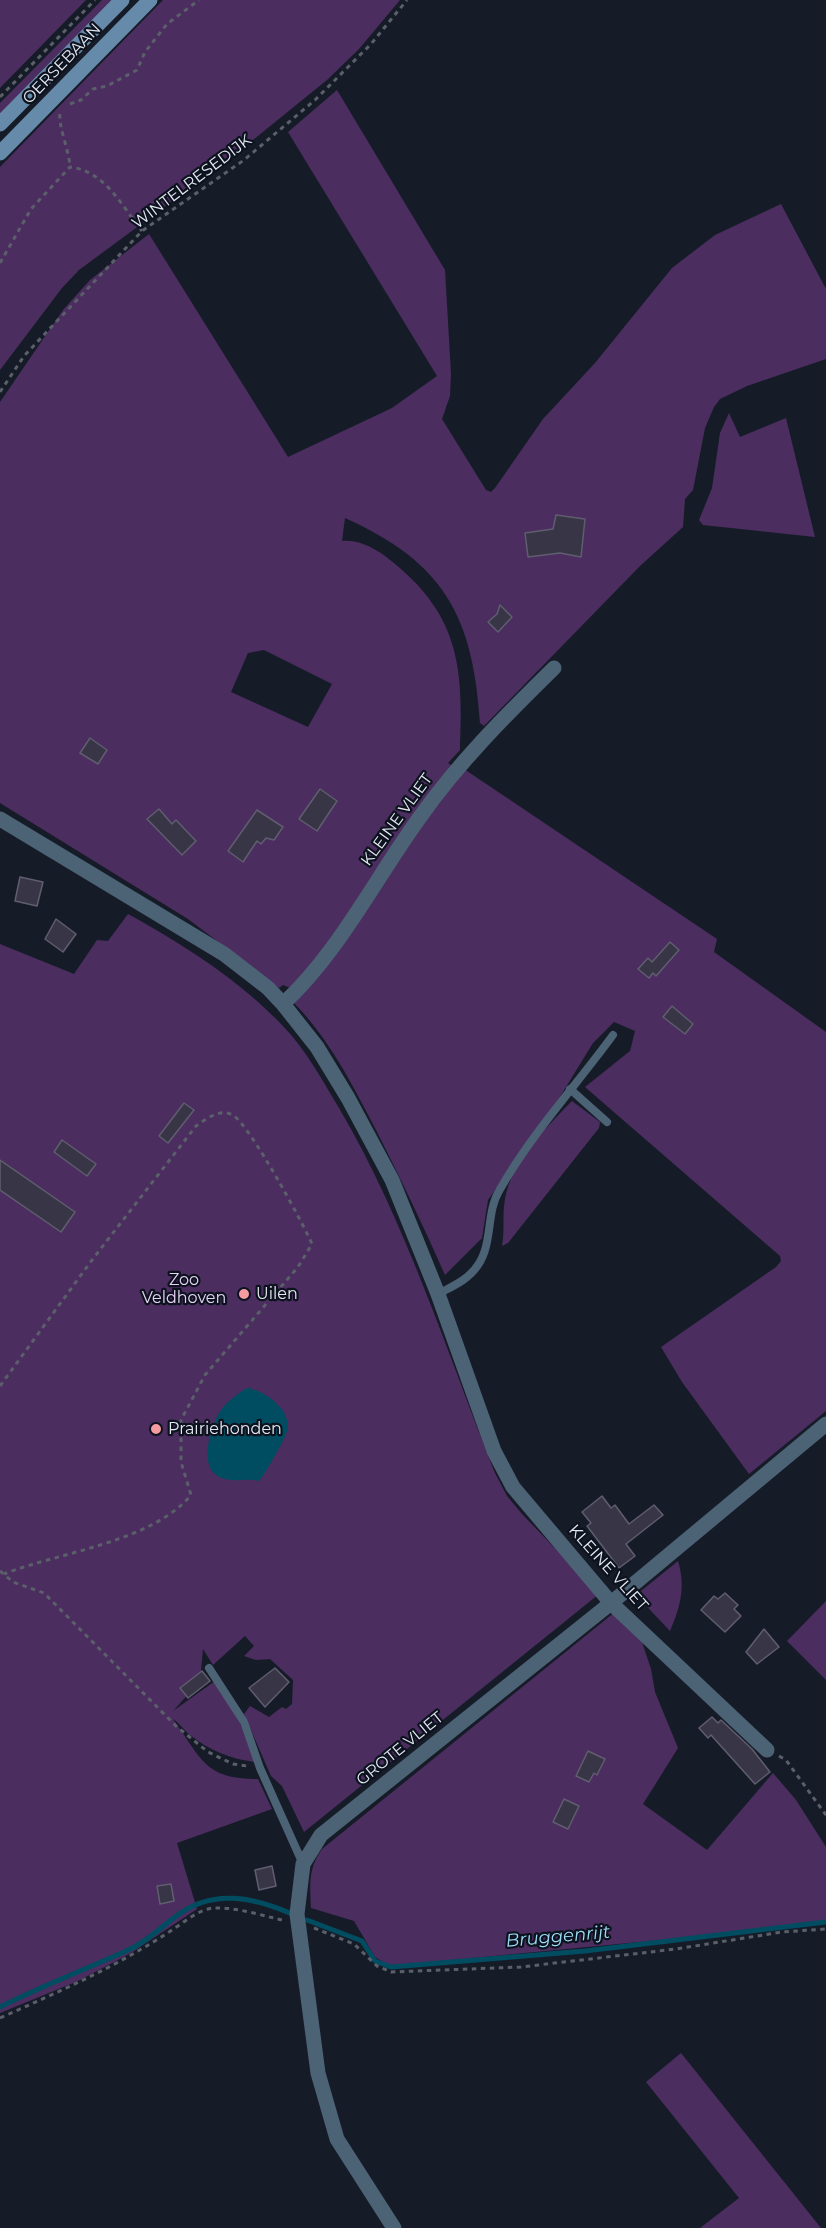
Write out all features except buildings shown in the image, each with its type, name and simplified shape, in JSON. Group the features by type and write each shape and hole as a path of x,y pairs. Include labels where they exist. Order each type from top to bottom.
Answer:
{"main road":[{"name":"OERSEBAAN","path":"0,124 122,0"},
{"name":"OERSEBAAN","path":"0,153 150,0"}],"street":[{"name":"KLEINE VLIET","path":"283,1004 308,981 420,816 459,767 554,668"},
{"name":"KLEINE VLIET","path":"0,819 224,954 268,988 283,1004 316,1047 348,1098 392,1180 438,1294 494,1451 513,1487 611,1603 767,1750"},
{"name":"GROTE VLIET","path":"394,2228 337,2139 326,2107 318,2073 299,1924 303,1864 321,1835 611,1603 826,1424"}],"lane":[{"path":"438,1294 464,1281 478,1265 489,1236 497,1193 570,1089 613,1035"},
{"path":"570,1089 607,1122"},
{"path":"209,1668 244,1722 260,1768 303,1864"}],"path":[{"name":"OERSEBAAN","path":"0,97 95,0"},
{"path":"70,167 67,143 59,124 59,115 65,106 81,100 93,89 107,86 136,70 145,52 167,24 199,0"},
{"name":"WINTELRESEDIJK","path":"0,392 24,356 142,231 244,160 315,100 371,44 407,0"},
{"path":"70,167 86,169 102,180 142,231"},
{"path":"0,263 31,209 70,167"},
{"path":"0,1386 92,1260 196,1126 211,1115 225,1113 234,1116 248,1133 297,1212 312,1244 298,1267 205,1375 181,1420 181,1462 191,1494 184,1503 147,1527 2,1572"},
{"path":"2,1572 14,1582 44,1593 176,1726 208,1752 233,1764 260,1768"},
{"path":"767,1750 786,1760 826,1815"},
{"path":"0,2018 81,1983 129,1958 198,1913 212,1908 234,1910 299,1924 354,1944 377,1966 391,1972 521,1967 676,1949 782,1932 826,1929"}],"green space":[{"path":"0,0 86,0 0,88"},
{"path":"102,0 118,0 0,121 0,103"},
{"path":"163,0 400,0 359,49 327,80 232,157 79,270 62,288 0,370 0,167"},
{"path":"337,90 445,270 451,374 450,396 442,419 486,490 491,492 543,419 595,363 672,268 715,235 781,204 826,289 826,359 747,386 720,399 705,428 693,490 685,499 683,527 640,566 484,726 480,723 470,653 461,623 447,598 430,575 407,554 379,535 345,518 342,541 364,544 390,559 417,584 445,626 458,671 460,750 448,763 454,767 308,979 293,989 283,985 279,988 188,919 0,803 0,402 63,310 90,280 149,234 288,457 392,408 437,376 288,132","holes":["264,650 332,684 308,727 231,692 248,653"]},
{"path":"729,413 740,437 786,418 815,537 703,525 699,520 712,488 720,433"},
{"path":"464,769 717,939 714,952 826,1032 826,1411 749,1474 682,1382 661,1347 776,1267 781,1261 780,1256 585,1087 630,1051 635,1031 614,1022 593,1043 558,1100 488,1200 482,1238 445,1275 402,1181 357,1093 329,1046 294,1003 425,816"},
{"name":"Zoo Veldhoven","path":"128,914 210,964 248,993 283,1026 306,1055 339,1108 385,1196 424,1287 495,1473 507,1496 599,1594 304,1832 282,1786 271,1776 244,1714 250,1706 269,1717 282,1707 286,1709 292,1704 293,1680 270,1659 256,1660 244,1656 254,1646 245,1636 213,1665 203,1649 200,1681 173,1711 215,1681 240,1723 255,1762 237,1759 212,1749 190,1735 173,1719 198,1756 215,1771 240,1778 258,1779 272,1809 177,1843 197,1909 131,1953 78,1981 0,2013 0,944 74,974 97,940 108,941"},
{"path":"572,1101 600,1122 599,1128 508,1243 502,1246 505,1199 515,1171 531,1146"},
{"path":"678,1561 682,1589 677,1614 670,1631 636,1595"},
{"path":"826,1601 826,1680 787,1641"},
{"path":"615,1612 640,1636 651,1669 655,1692 678,1748 643,1804 707,1850 773,1773 796,1800 826,1847 826,1924 390,1966 375,1957 354,1921 311,1908 312,1870 322,1849"},
{"path":"681,2053 821,2228 700,2228 739,2198 646,2082"}],"water":[{"path":"247,1388 261,1392 274,1401 284,1414 288,1428 271,1463 259,1481 225,1479 215,1474 208,1461 210,1435 219,1413 225,1405"}],"waterway":[{"name":"Bruggenrijt","path":"0,2007 133,1948 175,1917 203,1902 233,1898 248,1900 292,1914"},
{"name":"Bruggenrijt","path":"307,1920 362,1941 375,1961 391,1967 585,1951 826,1922"}],"place":[{"name":"Uilen","path":"244,1294"},
{"name":"Prairiehonden","path":"156,1429"}]}
